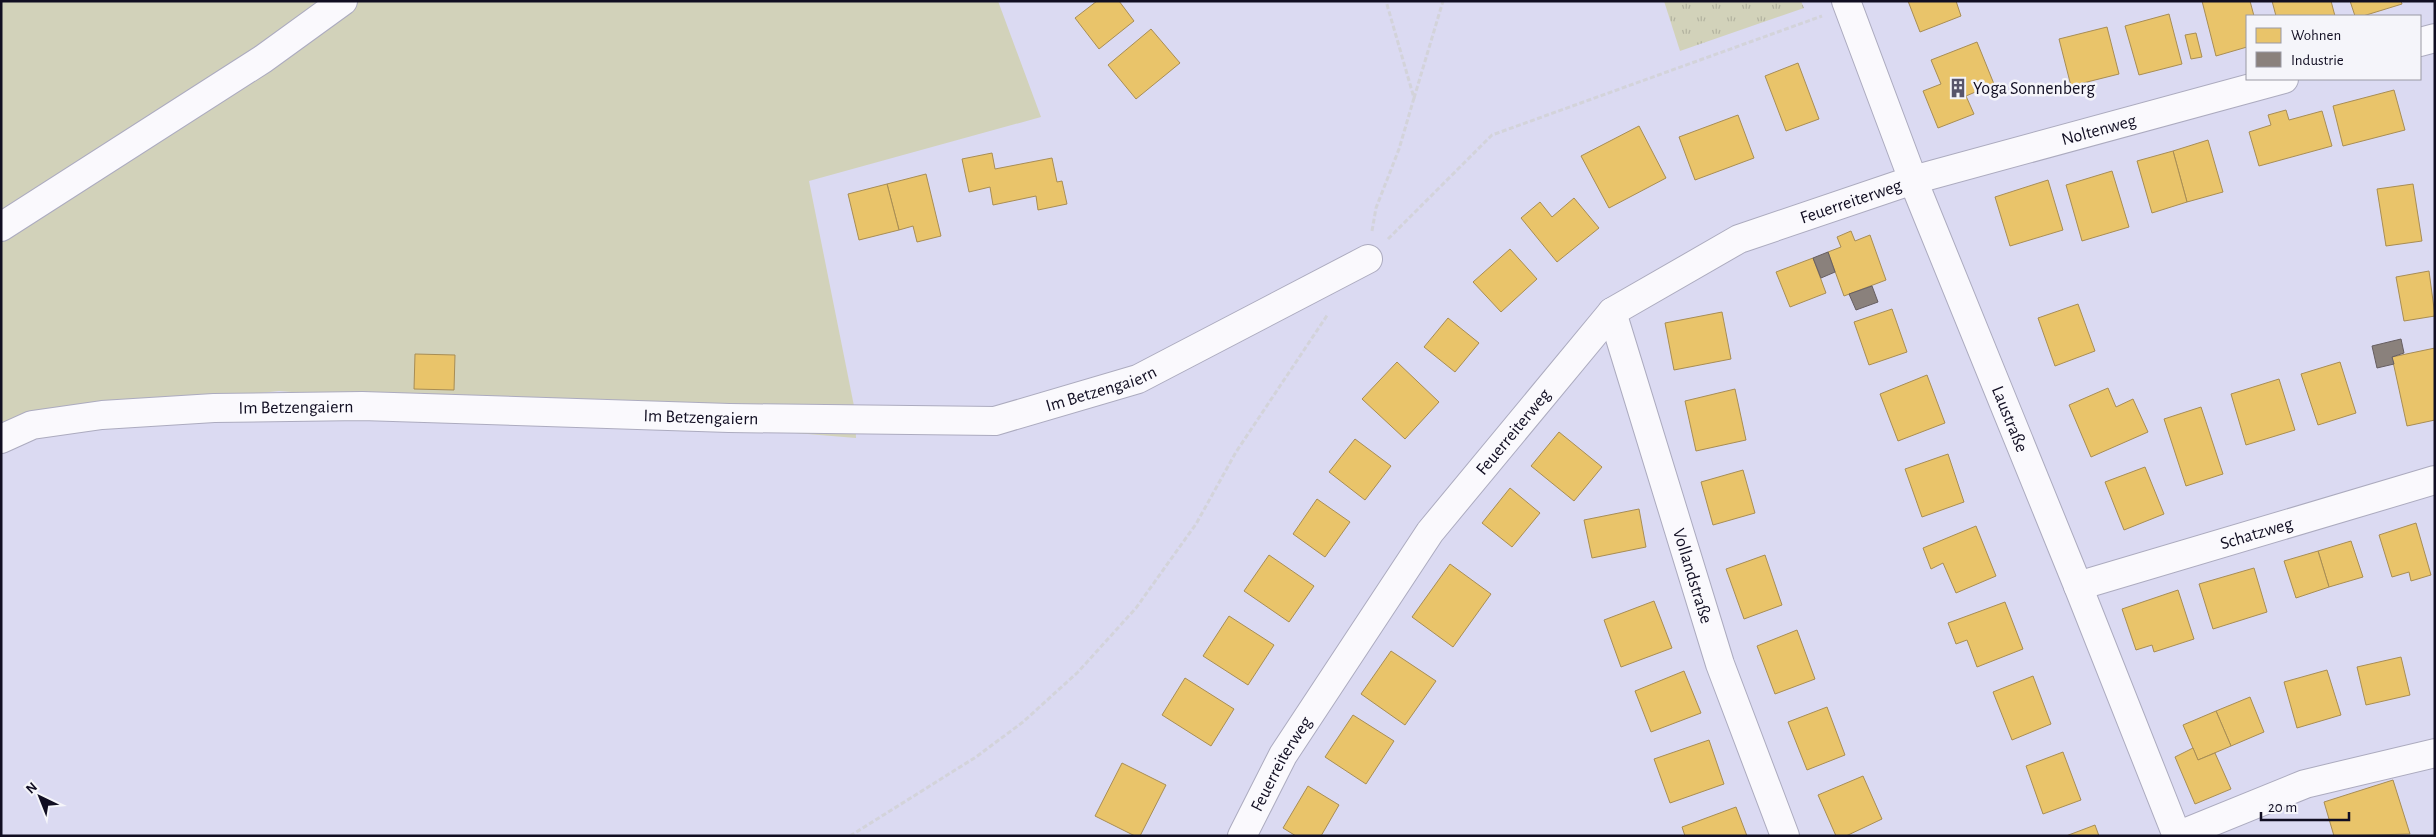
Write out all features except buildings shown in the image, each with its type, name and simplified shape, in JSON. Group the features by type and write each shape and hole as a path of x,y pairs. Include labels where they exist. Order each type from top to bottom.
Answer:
{"street":[{"path":"1,226 263,59 343,1"},
{"name":"Laustraße","path":"1847,4 1913,180 2177,836"},
{"path":"2421,42 2435,38"},
{"name":"Noltenweg","path":"1913,180 2280,80"},
{"name":"Feuerreiterweg","path":"1242,836 1283,755 1430,532 1612,312 1739,239 1913,180"},
{"name":"Im Betzengaiern","path":"1,439 32,425 102,415 214,408 362,406 729,418 995,421 1138,379 1368,259"},
{"name":"Vollandstraße","path":"1612,312 1720,664 1785,836"},
{"name":"Schatzweg","path":"2078,586 2435,480"},
{"path":"2177,836 2305,784 2435,753"}],"path":[{"path":"1386,1 1414,98"},
{"path":"1368,259 1376,208 1399,149 1443,1"},
{"path":"1368,259 1492,135 1847,4"},
{"path":"850,836 976,757 1023,722 1078,672 1136,608 1196,524 1236,452 1322,321 1334,308"}],"green space":[{"path":"1,1 998,1 1041,117 809,181 855,411 856,438 279,391 1,422"},
{"path":"1664,1 1801,1 1804,8 1680,51"}],"place":[{"name":"Yoga Sonnenberg","path":"1958,88"}]}
